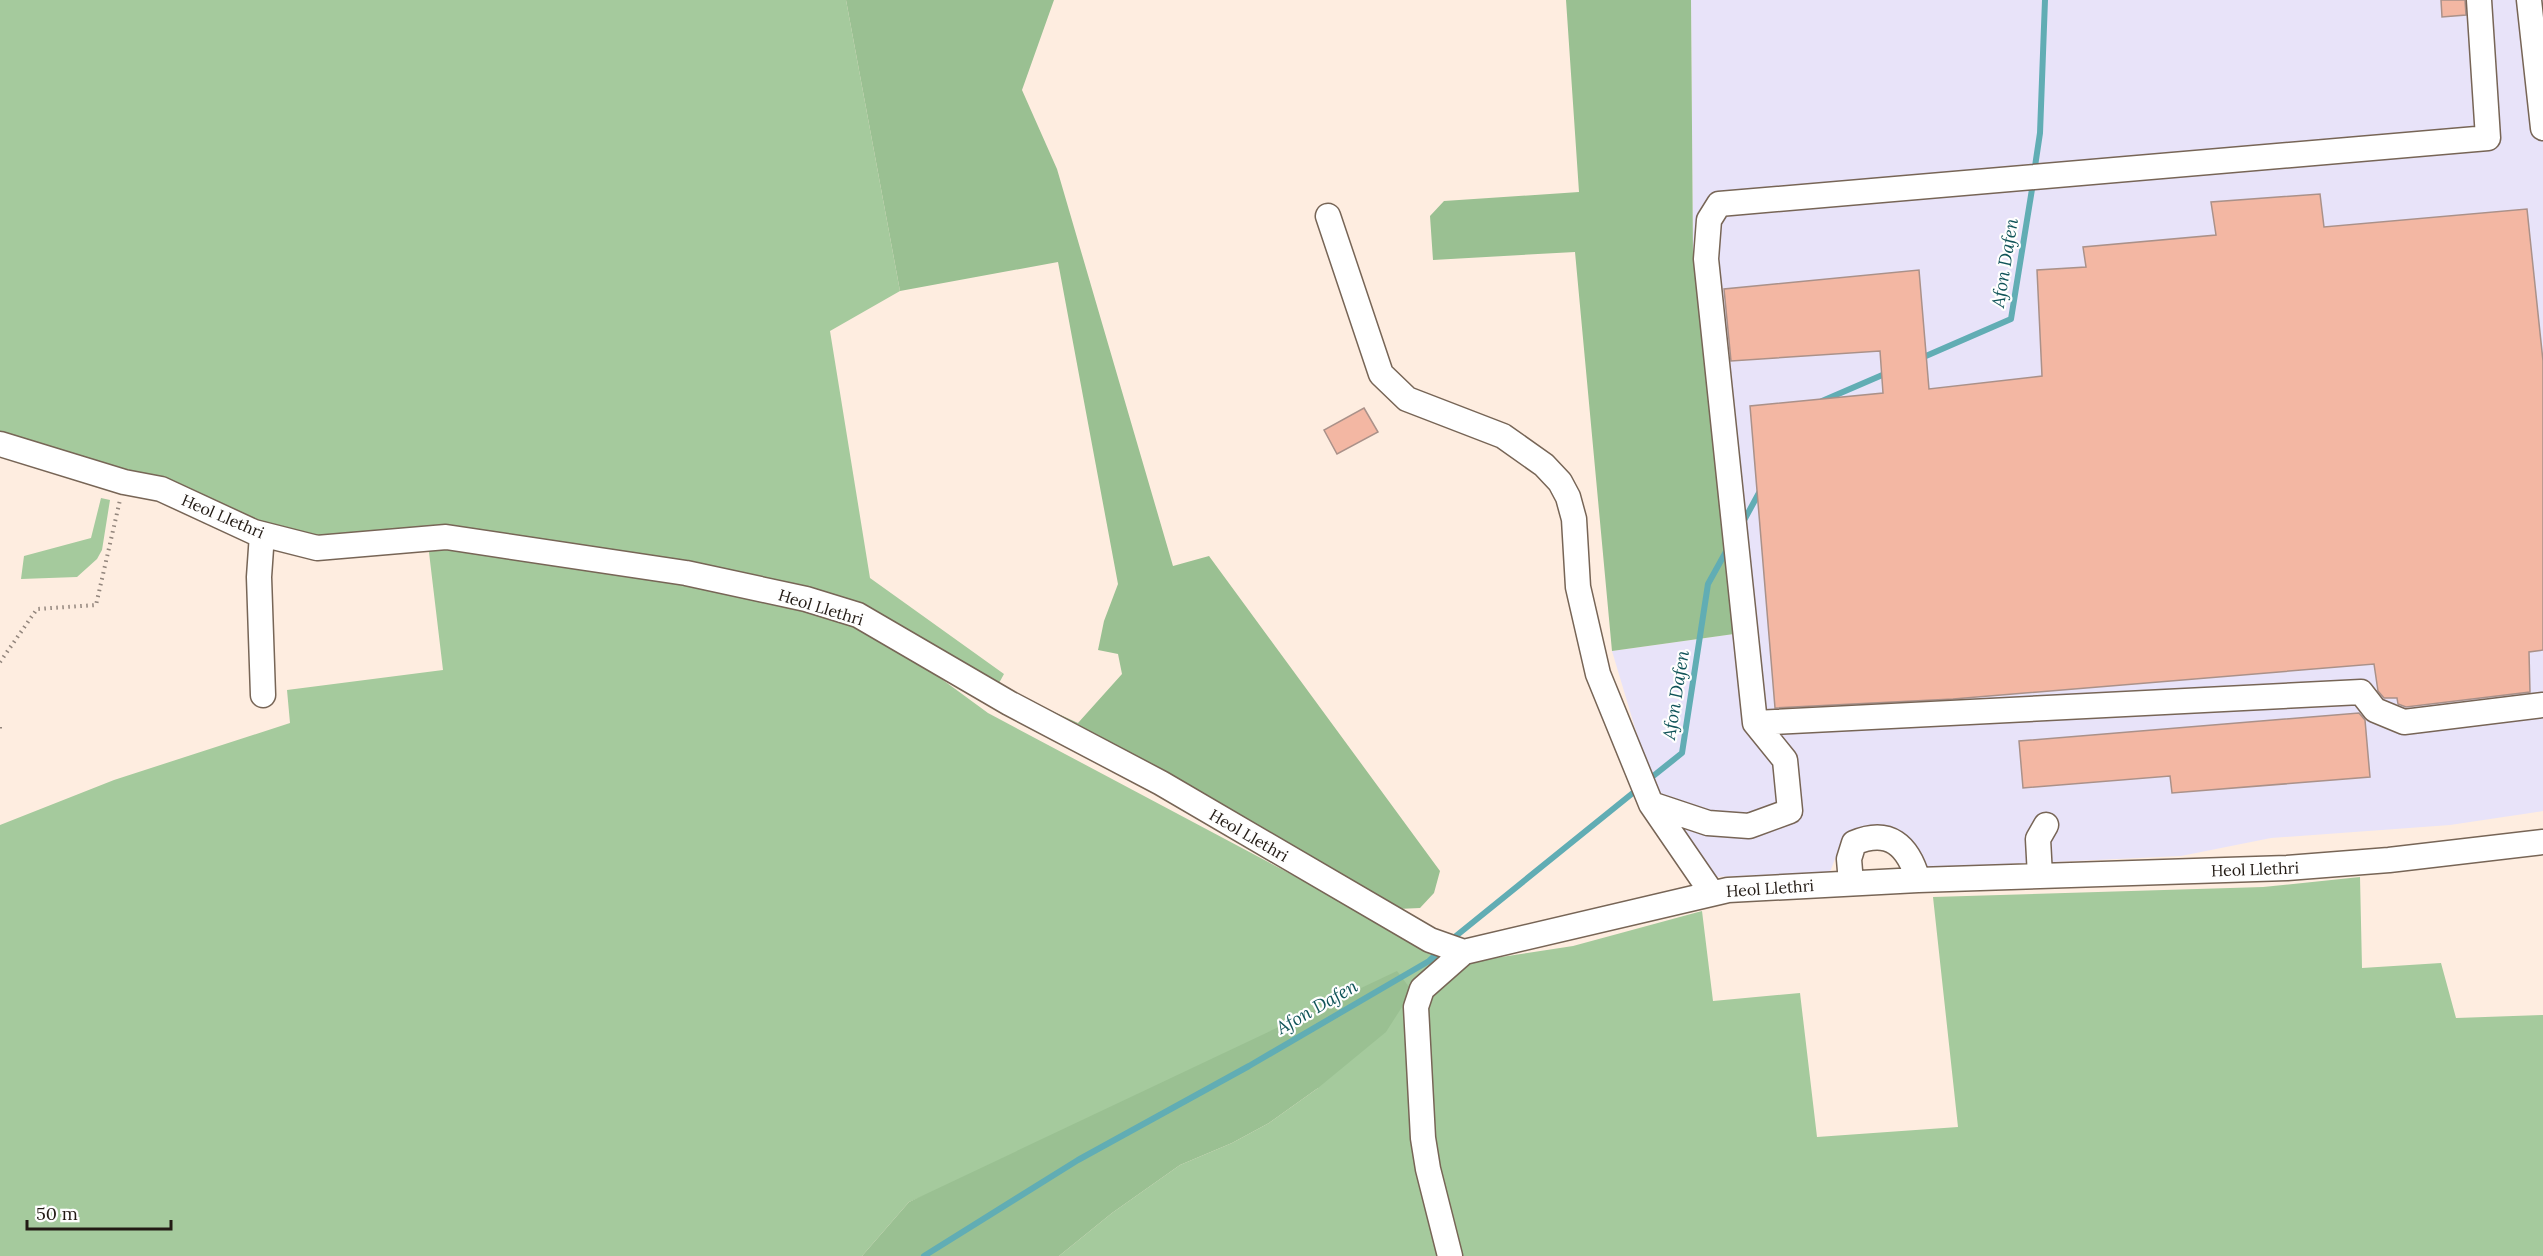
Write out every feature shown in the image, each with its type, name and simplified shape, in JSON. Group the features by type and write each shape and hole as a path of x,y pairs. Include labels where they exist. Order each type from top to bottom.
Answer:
{"street":[{"path":"1651,804 1708,823 1749,826 1790,811 1785,760 1755,723 1706,260 1709,220 1719,204 2488,138 2479,0"},
{"path":"2529,0 2543,128"},
{"path":"1328,216 1381,374 1407,399 1503,436 1544,465 1560,482 1568,497 1574,519 1578,587 1598,674 1651,804 1712,893"},
{"name":"Heol Llethri","path":"0,444 124,482 161,489 262,534 317,548 446,537 686,573 807,599 858,615 1009,703 1161,783 1430,940 1464,952 1728,890 1918,880 2287,868 2389,860 2543,842"},
{"path":"262,534 260,577 264,695"},
{"path":"1755,723 2361,692 2375,710 2404,722 2543,705"},
{"path":"2040,876 2038,839 2046,825"},
{"path":"1851,883 1849,859 1854,843 1870,836 1890,837 1905,851 1915,867 1918,880"},
{"path":"1450,1256 1423,1138 1416,1007 1422,989 1464,952"}],"path":[{"path":"0,662 37,609 96,605 124,482"},
{"path":"0,727 0,733"}],"shaded area":[{"path":"1691,0 2543,0 2543,811 2450,825 2271,838 2181,856 1924,868 1864,828 1841,843 1830,872 1713,877 1653,788 1612,651 1734,634 1693,256"}],"green space":[{"path":"0,0 846,0 900,291 830,331 870,578 1004,674 993,694 858,616 446,537 317,548 0,441"},
{"path":"846,0 1054,0 1022,90 1057,169 1173,566 1209,556 1440,871 1434,893 1420,908 1398,909 1041,706 1078,723 1122,674 1118,654 1098,650 1104,621 1118,584 1058,262 900,291"},
{"path":"1566,0 1691,0 1693,256 1734,634 1612,651 1575,252 1433,260 1430,216 1444,201 1579,192"},
{"path":"101,498 110,500 102,550 97,559 77,577 21,579 24,556 91,538"},
{"path":"428,544 452,546 799,604 850,624 917,661 988,713 1347,904 1475,961 1573,946 1702,911 1713,1001 1800,993 1817,1137 1958,1127 1933,897 2263,887 2360,877 2362,968 2441,963 2456,1018 2543,1015 2543,1256 1059,1256 1112,1213 1180,1165 1232,1143 1269,1123 1318,1088 950,1185 909,1202 862,1256 0,1256 0,825 114,780 290,723 287,690 443,670"},
{"path":"1397,971 1409,987 1402,1007 1386,1032 1318,1088 1269,1123 1232,1143 1180,1165 1112,1213 1059,1256 862,1256 909,1202"}],"building":[{"path":"2441,0 2465,0 2466,15 2442,17"},
{"path":"2320,194 2324,227 2527,209 2543,361 2543,650 2529,652 2530,692 2406,707 2398,704 2397,698 2384,698 2378,691 2374,664 1953,699 1775,708 1750,406 1883,393 1880,351 1731,361 1724,289 1919,270 1929,389 2042,376 2037,270 2086,267 2083,247 2216,235 2211,202"},
{"path":"1364,408 1378,432 1337,454 1324,430"},
{"path":"2359,713 2365,720 2370,777 2172,793 2170,776 2023,788 2019,741"}],"waterway":[{"name":"Afon Dafen","path":"2034,173 2040,133 2045,0"},
{"name":"Afon Dafen","path":"1919,359 2011,319 2033,183"},
{"name":"Afon Dafen","path":"1822,401 1887,373"},
{"name":"Afon Dafen","path":"1742,524 1760,491"},
{"name":"Afon Dafen","path":"1647,781 1682,753 1708,584 1728,548"},
{"name":"Afon Dafen","path":"1451,940 1639,788"},
{"name":"Afon Dafen","path":"924,1256 1078,1160 1249,1066 1429,961 1442,949"}]}
